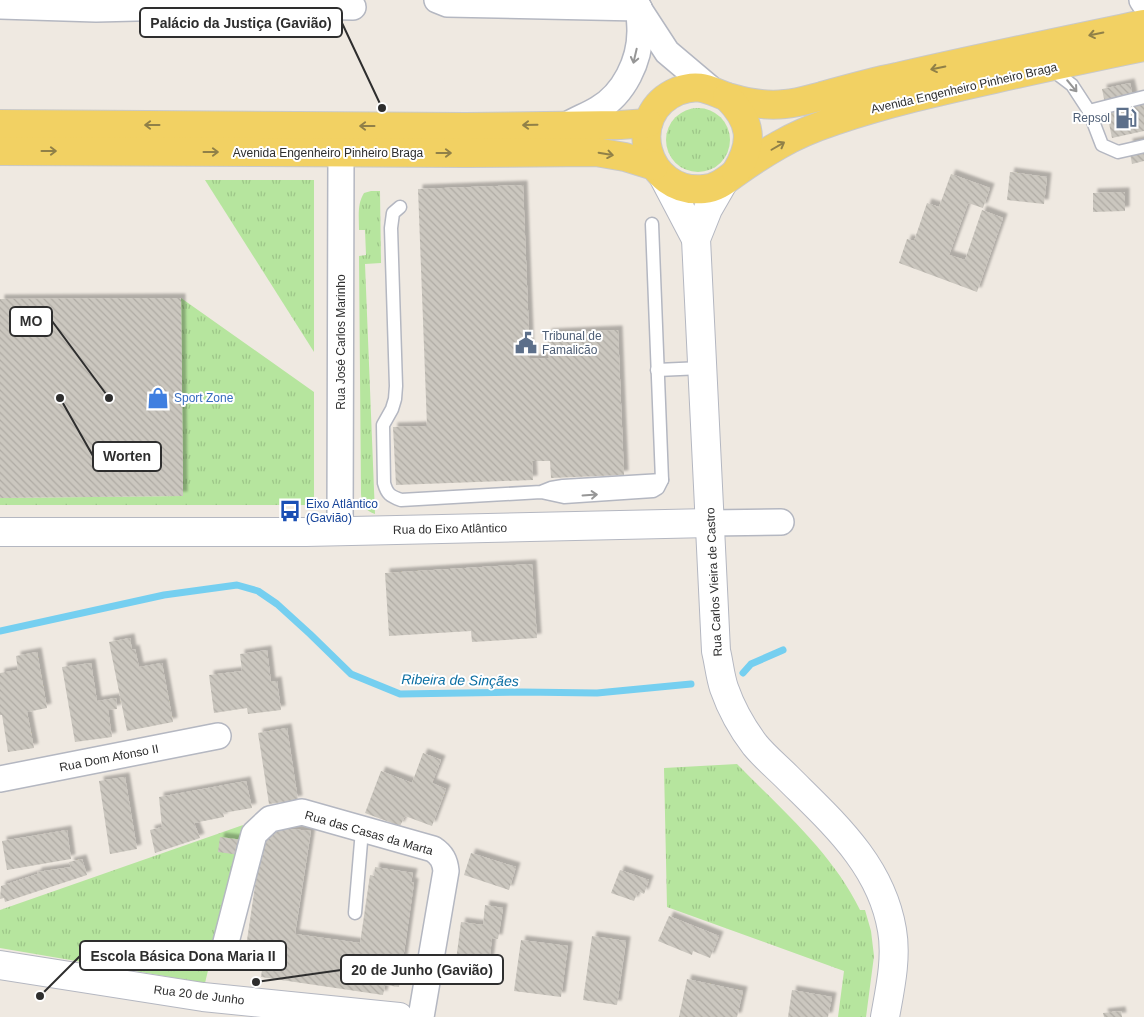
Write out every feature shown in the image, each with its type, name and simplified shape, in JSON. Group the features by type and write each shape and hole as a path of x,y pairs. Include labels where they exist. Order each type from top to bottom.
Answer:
{"main road":[{"name":"Avenida Engenheiro Pinheiro Braga","path":"648,123 655,110 666,98 680,90 696,87 764,104 801,102 896,77 1144,24"},
{"name":"Avenida Engenheiro Pinheiro Braga","path":"0,151 596,152 625,157 659,172 678,186 693,190 708,189 730,178 780,144 832,122 894,102 1144,47"},
{"path":"719,93 739,109 746,124 749,141 745,157 730,178"},
{"path":"0,124 466,127 648,123 646,137 648,152 659,172"}],"street":[{"path":"437,0 447,4 637,4"},
{"path":"3,5 96,9 136,4 250,3 353,7"},
{"path":"637,4 667,52 719,93"},
{"path":"567,124 598,109 624,85 634,62 640,32 637,4"},
{"name":"Rua José Carlos Marinho","path":"340,531 341,153"},
{"name":"Rua Carlos Vieira de Castro","path":"659,172 696,239"},
{"name":"Rua Carlos Vieira de Castro","path":"730,178 708,209 696,239 716,651 724,688 740,722 756,746 856,849 885,898 893,932 893,967 885,1017"},
{"name":"Rua do Eixo Atlântico","path":"0,532 340,531 781,522"},
{"name":"Rua Dom Afonso II","path":"0,779 218,736"},
{"name":"Rua das Casas da Marta","path":"226,946 254,834 270,819 302,812 432,849 438,853 445,864 446,871 421,1017"},
{"name":"Rua 20 de Junho","path":"0,965 203,997 399,1017"}],"lane":[{"path":"1049,67 1072,85 1089,111 1102,145 1118,152 1144,146"},
{"path":"1089,111 1144,97"},
{"path":"400,207 393,213 390,228 395,399 383,425 386,492 401,500 542,492 564,497 653,490 658,488 662,480 652,224"},
{"path":"657,370 702,368"},
{"path":"354,913 362,830"}],"green space":[{"path":"692,108 704,108 721,117 728,128 730,140 728,152 721,163 704,172 692,172 680,167 671,158 666,146 666,134 671,122 680,113"},
{"path":"205,180 314,180 314,352"},
{"path":"380,191 381,263 365,264 375,514 364,507 361,494 359,256 366,255 365,230 359,230 359,211 364,193"},
{"path":"181,298 314,392 314,505 0,505 0,498 183,496"},
{"path":"737,764 820,850 835,869 860,910 865,910 871,931 874,956 866,1017 838,1017 844,971 667,907 664,768"},
{"path":"243,825 205,983 0,948 0,910"}],"building":[{"name":"Repsol","path":"1130,83 1135,105 1144,103 1144,131 1112,138 1102,89"},
{"path":"1144,140 1144,161 1132,164 1128,143"},
{"path":"1010,172 1047,177 1044,204 1007,200"},
{"path":"951,174 990,188 983,208 968,203 949,255 965,260 982,210 1003,218 977,292 899,263 907,239 914,241 927,203 939,207"},
{"path":"523,185 530,359 549,358 547,333 618,330 624,475 551,478 550,461 532,461 533,480 396,485 393,427 427,426 418,189"},
{"path":"1125,192 1125,211 1093,212 1093,193"},
{"path":"181,298 183,496 0,498 0,299"},
{"path":"532,564 537,638 472,642 471,631 389,636 385,573"},
{"path":"130,638 132,650 135,649 139,667 162,663 173,722 127,731 109,642"},
{"path":"267,650 271,682 277,681 281,710 248,714 247,708 214,713 209,675 242,671 240,654"},
{"path":"37,652 47,708 27,712 34,748 8,752 2,715 0,715 0,673 18,670 16,656"},
{"path":"91,663 97,701 116,698 117,709 108,710 112,737 75,742 62,667"},
{"path":"287,728 298,800 269,804 258,733"},
{"path":"423,753 441,760 432,783 446,789 432,826 405,816 400,826 365,813 381,771 412,783"},
{"path":"125,777 137,849 110,854 99,781"},
{"path":"246,781 252,808 223,813 224,817 194,823 200,838 155,853 150,830 162,827 159,797"},
{"path":"271,827 311,831 295,934 360,943 370,875 374,876 375,867 413,873 411,882 414,883 399,987 385,985 383,995 261,977 262,970 243,967 262,839 269,840"},
{"path":"67,830 71,859 7,870 2,841"},
{"path":"220,837 243,840 240,855 218,852"},
{"path":"471,853 516,867 509,890 464,875"},
{"path":"82,859 87,875 5,902 4,898 0,899 1,886 37,874 37,872 71,867 69,862"},
{"path":"620,870 649,880 644,894 638,891 634,901 611,893"},
{"path":"485,905 503,908 498,939 492,938 487,980 454,976 461,922 483,925"},
{"path":"669,916 719,936 710,958 693,951 692,955 658,941"},
{"path":"592,936 626,941 617,1005 583,1000"},
{"path":"521,940 568,946 561,997 514,991"},
{"path":"687,979 743,991 737,1017 679,1017"},
{"path":"792,990 832,997 828,1017 788,1017"},
{"path":"1121,1011 1122,1017 1104,1017 1103,1013"}],"waterway":[{"name":"Ribeira de Sinçães","path":"0,631 164,595 237,585 258,591 277,604 351,674 400,694 597,693 691,684"},
{"name":"Ribeira de Sinçães","path":"743,673 751,664 783,650"}],"place":[{"name":"Palácio da Justiça (Gavião)","path":"382,108"},
{"name":"Repsol","path":"1126,118"},
{"name":"Tribunal de Famalicão","path":"526,343"},
{"name":"Worten","path":"60,398"},
{"name":"MO","path":"109,398"},
{"name":"Sport Zone","path":"158,398"},
{"name":"Eixo Atlântico (Gavião)","path":"290,511"},
{"name":"20 de Junho (Gavião)","path":"256,982"},
{"name":"Escola Básica Dona Maria II","path":"40,996"}]}
